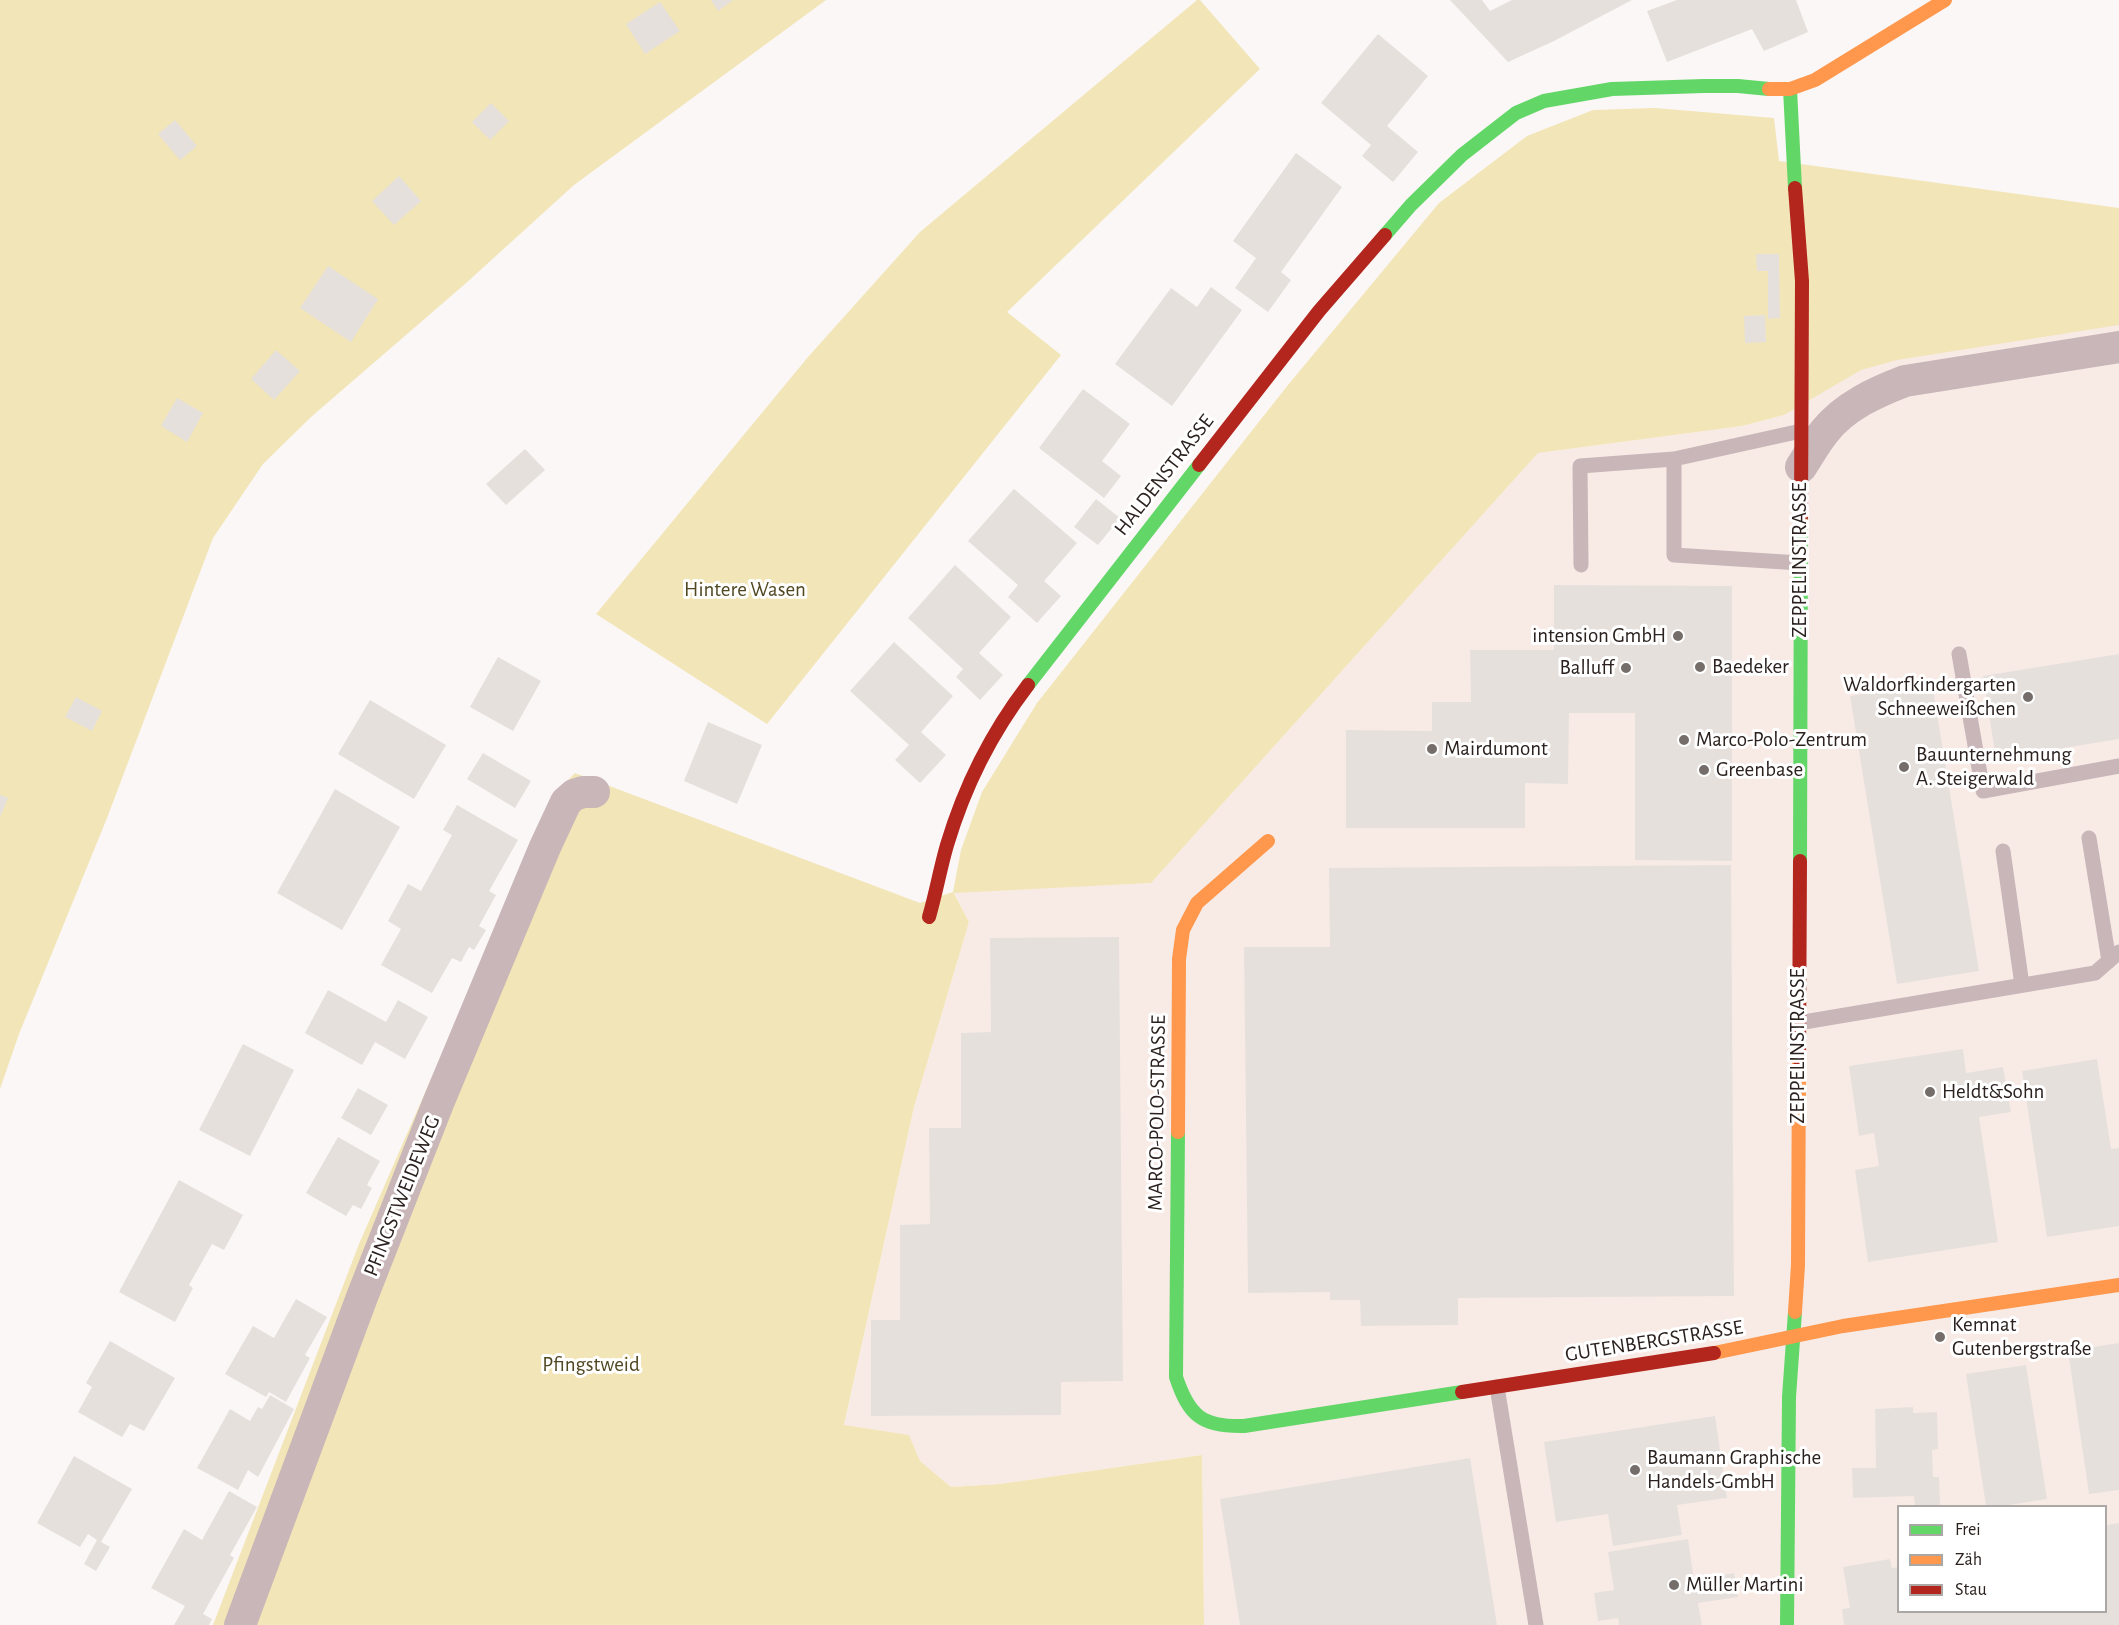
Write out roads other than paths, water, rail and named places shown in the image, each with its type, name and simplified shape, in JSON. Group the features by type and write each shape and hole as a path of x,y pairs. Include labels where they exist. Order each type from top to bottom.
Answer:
{"street":[{"path":"1790,89 1815,80 1847,62 1945,0"},
{"name":"HALDENSTRASSE","path":"929,917 946,848 966,791 990,742 1012,706 1319,311 1396,221 1437,178 1462,155 1516,113 1544,101 1612,89 1738,86 1790,89"},
{"name":"ZEPPELINSTRASSE","path":"1787,1625 1789,1396 1798,1265 1802,281 1790,89"},
{"name":"ZEPPELINSTRASSE","path":"1801,467 1826,430 1850,407 1880,390 1897,384 1965,370 2119,347"},
{"name":"PFINGSTWEIDEWEG","path":"240,1625 362,1297 439,1101 545,847 566,802 574,795 594,792"},
{"name":"MARCO-POLO-STRASSE","path":"1196,1417 1181,1395 1176,1377 1175,1355 1179,959 1183,930 1197,903 1268,841"},
{"name":"GUTENBERGSTRASSE","path":"1196,1417 1205,1423 1244,1426 1736,1350 1843,1326 2119,1285"}],"lane":[{"path":"1581,565 1580,466 1674,459 1801,431"},
{"path":"1674,459 1674,555 1800,563"},
{"path":"1959,654 1983,791 2119,766"},
{"path":"1798,1023 2095,973 2114,956 2089,838"},
{"path":"2003,851 2022,985"},
{"path":"1497,1387 1536,1625"}],"place":[{"name":"intension GmbH","path":"1678,636"},
{"name":"Baedeker","path":"1700,667"},
{"name":"Balluff","path":"1626,668"},
{"name":"Waldorfkindergarten Schneeweißchen","path":"2028,697"},
{"name":"Marco-Polo-Zentrum","path":"1684,740"},
{"name":"Mairdumont","path":"1432,749"},
{"name":"Bauunternehmung A. Steigerwald","path":"1904,767"},
{"name":"Greenbase","path":"1704,770"},
{"name":"Heldt&Sohn","path":"1930,1092"},
{"name":"Kemnat Gutenbergstraße","path":"1940,1337"},
{"name":"Baumann Graphische Handels-GmbH","path":"1635,1470"},
{"name":"Müller Martini","path":"1674,1585"}],"park label":[{"name":"Hintere Wasen","path":"745,590"},
{"name":"Pfingstweid","path":"591,1365"}]}
